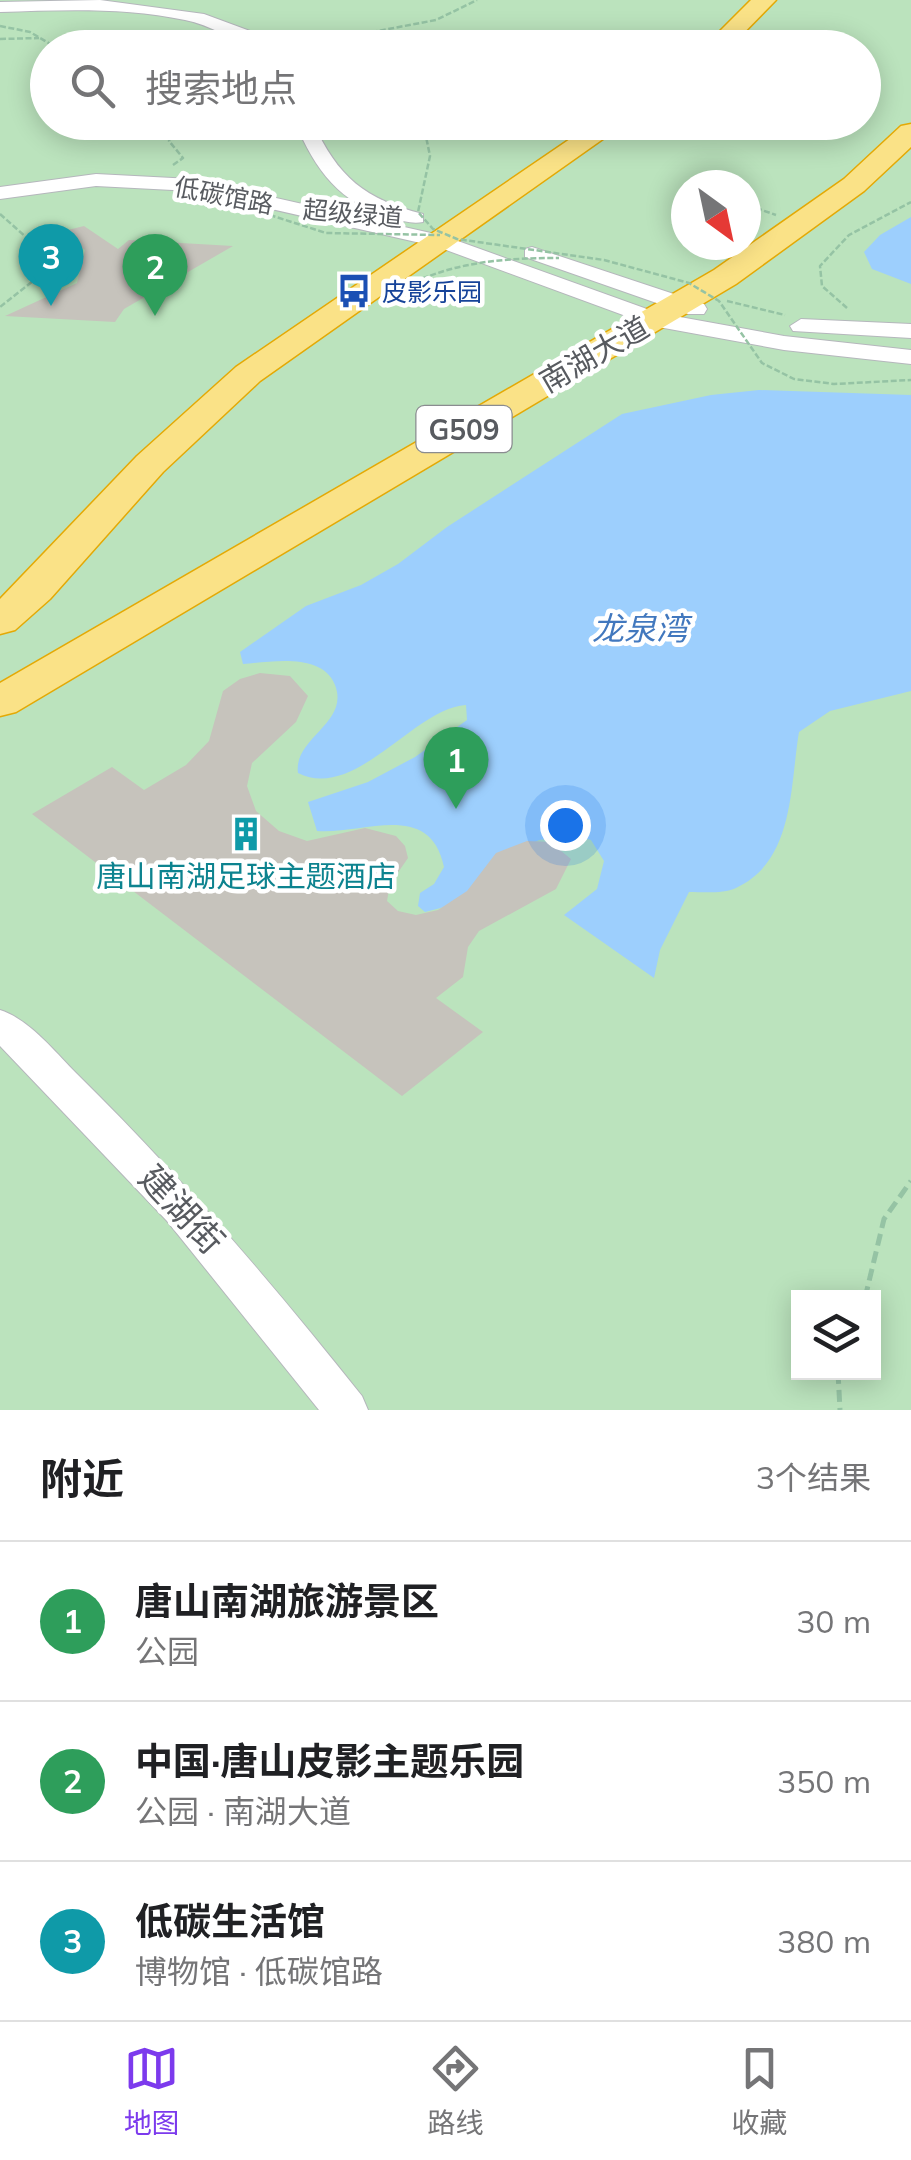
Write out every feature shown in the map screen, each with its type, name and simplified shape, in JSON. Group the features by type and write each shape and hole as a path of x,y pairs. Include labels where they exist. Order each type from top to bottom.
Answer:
{"highway":[{"path":"733,30 764,0"},
{"name":"南湖大道","path":"0,702 666,312 841,195 911,132"},
{"path":"0,620 35,590 150,464 248,374 588,140"}],"street":[{"path":"0,9 130,3 206,21 225,30"},
{"path":"314,140 335,179 352,198 451,235 666,312 784,343 911,358"},
{"name":"低碳馆路","path":"0,193 96,180 192,185 451,235"},
{"path":"666,312 808,327 911,331"},
{"name":"建湖街","path":"0,1024 228,1258 346,1410"}],"path":[{"path":"383,30 436,20 477,0"},
{"path":"0,26 30,35"},
{"path":"0,39 30,38"},
{"path":"151,182 183,158 169,140"},
{"name":"超级绿道","path":"427,140 430,156 418,212 451,235"},
{"name":"超级绿道","path":"204,201 223,200 326,233 451,235 665,275 722,300 762,363 780,373 841,383 911,380"},
{"path":"851,310 838,305 822,286 820,266 849,235 911,202"},
{"path":"0,214 45,254 42,274 0,307"},
{"name":"超级绿道","path":"386,299 414,280 466,264 574,258"},
{"path":"867,1290 875,1245 898,1191 911,1181"},
{"path":"838,1380 840,1410"}],"green space":[{"path":"0,0 911,0 911,1410 0,1410"}],"water":[{"path":"911,217 911,284 872,269 864,252 880,235"},
{"name":"龙泉湾","path":"759,390 911,395 911,691 830,711 799,732 786,819 769,860 755,876 736,888 689,892 660,950 654,978 564,915 597,889 604,861 591,840 574,835 539,840 501,859 456,904 425,912 418,906 420,893 434,884 444,867 436,846 425,833 392,825 317,831 308,802 368,782 415,757 467,720 466,705 426,721 362,765 341,775 319,779 298,773 299,761 335,710 335,685 328,675 308,663 243,664 240,652 306,606 361,585 398,564 447,527 622,414 711,395"}],"building":[{"path":"84,226 118,249 129,240 233,246 124,309 115,322 5,316 77,283 85,250 60,232"},
{"path":"260,673 290,676 308,696 296,722 252,763 247,786 256,811 279,831 307,841 365,828 396,836 405,846 408,858 390,884 387,901 398,911 416,915 438,910 467,891 496,853 527,841 550,842 571,859 556,889 479,931 468,947 463,977 436,998 483,1032 402,1096 32,814 112,767 144,790 186,765 209,741 223,691 240,679"}],"place":[{"name":"皮影乐园","path":"354,291"},
{"name":"低碳生活馆","path":"51,306"},
{"name":"中国·唐山皮影主题乐园","path":"155,316"},
{"name":"唐山南湖旅游景区","path":"456,809"},
{"name":"唐山南湖足球主题酒店","path":"246,834"}]}
